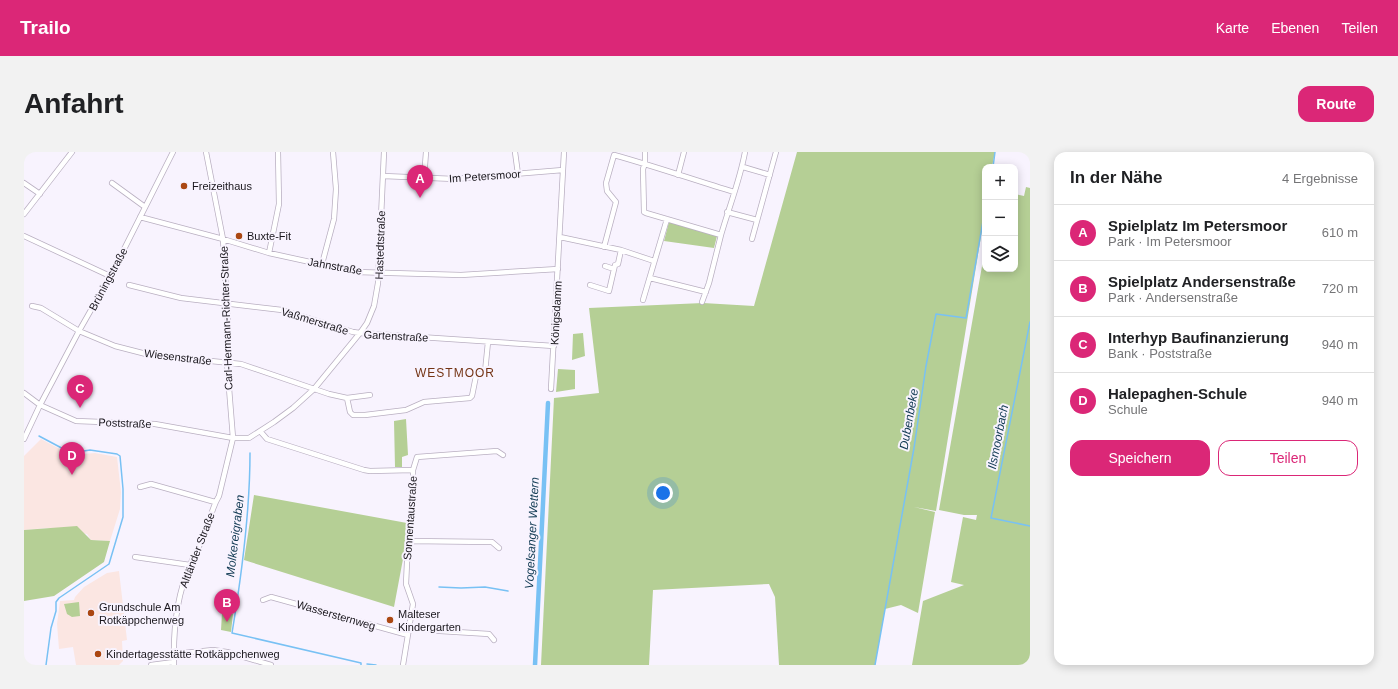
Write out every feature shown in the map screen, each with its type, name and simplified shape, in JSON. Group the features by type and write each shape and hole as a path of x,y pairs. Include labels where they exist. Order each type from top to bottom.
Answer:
{"street":[{"path":"24,214 72,152"},
{"name":"Brüningstraße","path":"24,439 40,405 110,276 173,152"},
{"name":"Carl-Hermann-Richter-Straße","path":"206,152 223,239 228,304 229,343 227,363 233,438"},
{"path":"269,253 279,204 278,152"},
{"path":"322,264 334,219 336,189 333,152"},
{"name":"Hastedtstraße","path":"360,333 367,323 374,306 378,283 384,152"},
{"path":"424,179 426,152"},
{"path":"515,152 518,174"},
{"name":"Königsdamm","path":"551,390 564,152"},
{"path":"644,152 644,212 648,215 721,235"},
{"path":"678,175 684,152"},
{"path":"702,302 727,212 743,167 745,152"},
{"path":"752,239 776,152"},
{"path":"604,247 616,202 607,191 606,183 614,155 645,163 734,192"},
{"path":"743,167 770,174"},
{"name":"Im Petersmoor","path":"383,176 424,179 455,179 563,170"},
{"path":"24,183 40,194"},
{"path":"112,183 145,207"},
{"path":"727,212 757,220"},
{"name":"Jahnstraße","path":"140,217 269,253 356,272 461,275 558,269"},
{"path":"644,300 667,219"},
{"path":"24,236 110,276"},
{"path":"560,237 621,250 654,261"},
{"path":"590,285 608,291 615,264 618,264 621,250"},
{"path":"605,266 614,269"},
{"path":"650,278 706,292"},
{"name":"Vaßmerstraße","path":"129,285 181,298 282,310 360,333"},
{"name":"Wiesenstraße","path":"32,306 41,308 79,331 115,346 150,354 241,364 329,394 347,398 370,395"},
{"name":"Gartenstraße","path":"233,438 248,438 293,408 314,389 360,333 554,346"},
{"path":"347,398 350,412 353,415 365,415 403,410 424,402 470,398 472,396 476,376 484,372 488,342"},
{"name":"Poststraße","path":"24,393 40,405 76,421 156,424 233,438"},
{"name":"Sonnentaustraße","path":"260,431 267,439 364,470 413,470 413,496 408,541 406,584 413,604 410,627"},
{"name":"Altländer Straße","path":"174,664 176,608 190,565 204,536 215,502 219,496 233,438"},
{"path":"413,470 416,457 497,451 503,455"},
{"path":"140,487 151,484 215,502"},
{"path":"408,541 492,542 499,548"},
{"path":"135,557 190,565"},
{"name":"Wassersternweg","path":"263,600 271,597 408,635"},
{"path":"403,665 410,627 440,631 489,634 494,640"},
{"path":"174,654 213,650 227,652 271,665"},
{"path":"151,665 174,664"}],"shaded area":[{"path":"41,439 71,455 95,453 117,457 121,492 120,509 110,541 91,540 87,534 48,528 24,530 24,456"},
{"name":"Grundschule Am Rotkäppchenweg","path":"119,571 127,640 122,641 123,661 119,665 76,665 73,647 59,649 57,624 60,601 74,600 84,587 107,573"}],"green space":[{"path":"797,152 995,152 993,164 982,164 982,230 936,511 914,507 935,512 918,613 901,605 885,609 875,665 779,665 775,597 769,584 653,590 649,665 541,665 554,398 599,393 589,308 703,303 754,306"},
{"path":"1026,187 1030,188 1030,665 912,665 923,601 964,585 951,582 963,517 976,520 977,515 964,515 939,510 982,266 982,272 1018,272 1018,195 1024,196"},
{"path":"669,222 717,236 714,248 664,241"},
{"path":"583,333 585,356 572,360 573,334"},
{"path":"558,369 575,370 575,389 556,392"},
{"path":"406,419 408,455 402,457 402,467 395,467 394,421"},
{"path":"254,495 407,523 403,559 394,607 244,560"},
{"path":"77,526 91,540 110,541 104,562 54,596 24,601 24,530"},
{"path":"79,602 80,616 72,617 67,614 64,604"},
{"path":"222,613 233,614 231,632 221,630"}],"waterway":[{"name":"Dubenbeke","path":"993,164 995,152"},
{"name":"Dubenbeke","path":"875,665 914,448 926,366 936,314 966,318 982,227"},
{"name":"Ilsmoorbach","path":"1030,322 991,518 1030,526"},
{"name":"Vogelsanger Wettern","path":"535,665 548,403"},
{"path":"39,436 71,453 90,450 117,454 120,456 123,489 123,517 109,564 59,598 56,602 56,611 51,628 46,665"},
{"name":"Molkereigraben","path":"250,453 249,498 245,543 232,633 361,663 361,665"},
{"path":"439,587 485,587 508,591"},
{"name":"Molkereigraben","path":"367,664 376,665"}],"place":[{"name":"Freizeithaus","path":"184,186"},
{"name":"Spielplatz Im Petersmoor","path":"420,198"},
{"name":"Buxte-Fit","path":"239,236"},
{"name":"Interhyp Baufinanzierung","path":"80,408"},
{"name":"Halepaghen-Schule","path":"72,475"},
{"name":"Grundschule Am Rotkäppchenweg","path":"91,613"},
{"name":"Malteser Kindergarten","path":"390,620"},
{"name":"Spielplatz Andersenstraße","path":"227,622"},
{"name":"Kindertagesstätte Rotkäppchenweg","path":"98,654"}],"district":[{"name":"WESTMOOR","path":"455,373"}]}
